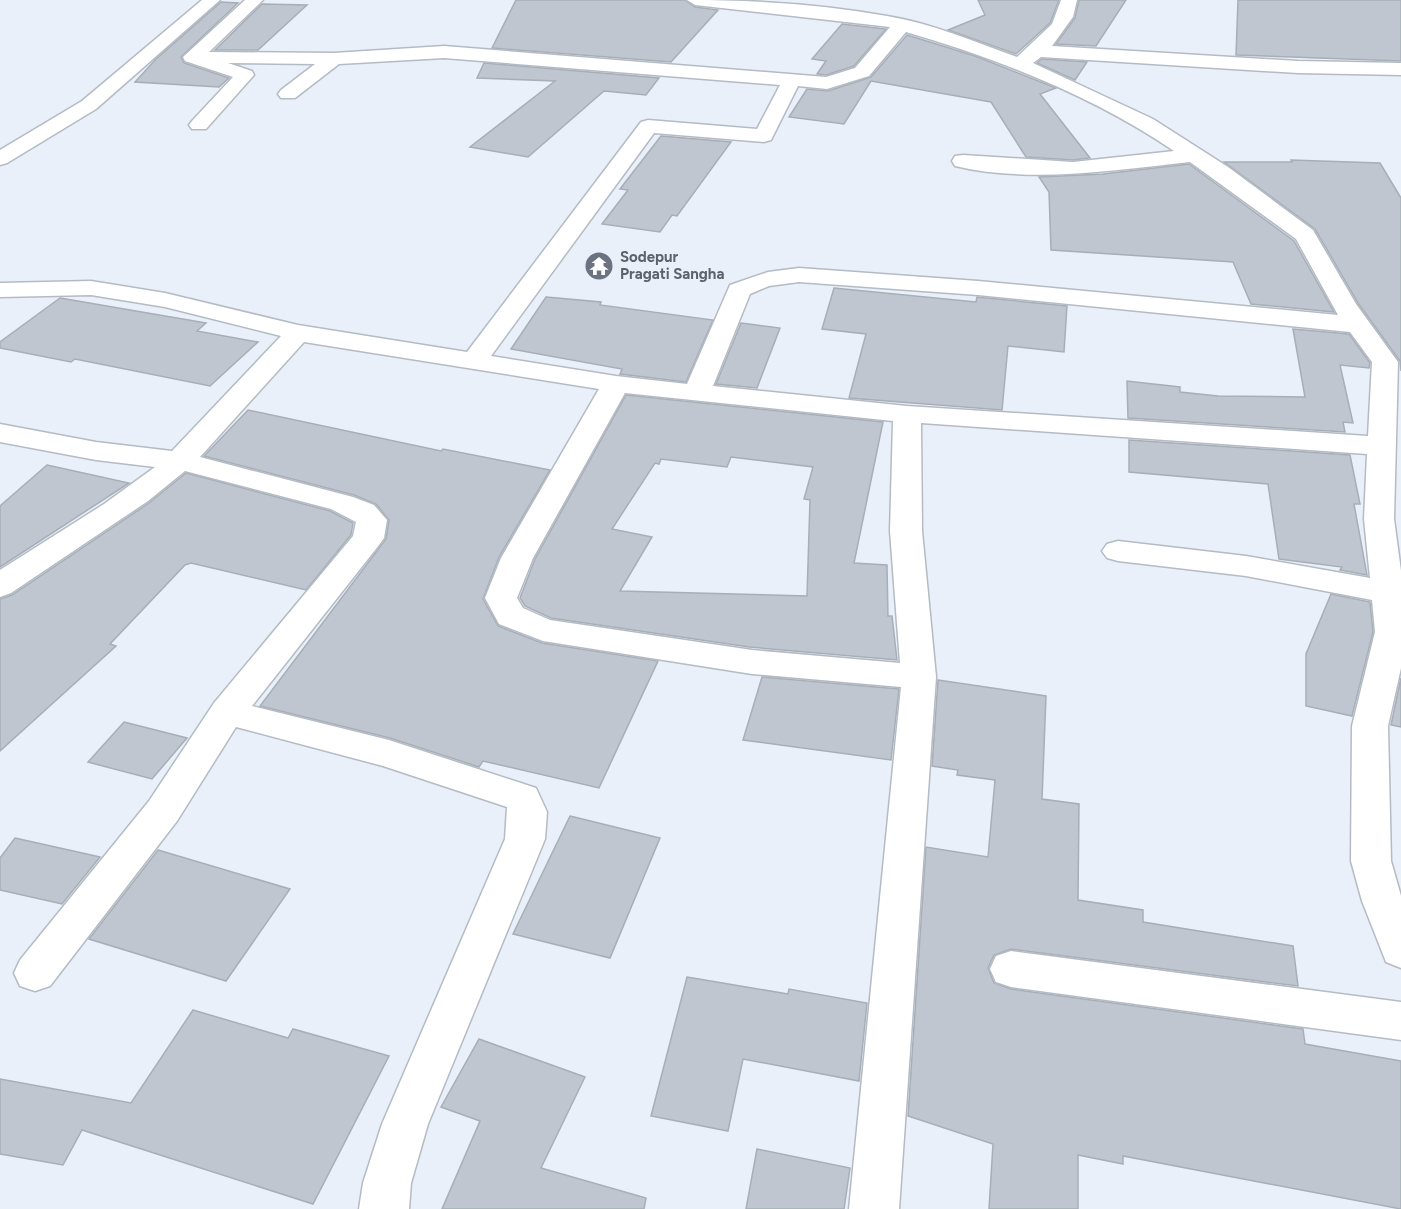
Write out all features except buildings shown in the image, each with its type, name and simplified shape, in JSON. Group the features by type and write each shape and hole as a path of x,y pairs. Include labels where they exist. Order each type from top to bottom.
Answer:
{"street":[{"path":"0,159 89,105 212,0"},
{"path":"192,57 255,0"},
{"path":"695,0 897,18 1029,58 1401,69"},
{"path":"1029,58 1069,13 1069,0"},
{"path":"192,57 334,58 444,52 792,82 827,83 846,79 862,72 897,18"},
{"path":"192,57 245,75 199,125"},
{"path":"288,94 334,58"},
{"path":"1029,58 1041,72 1146,123 1305,235 1344,306 1385,362 1392,404 1381,446 1390,520 1391,579 1397,635 1370,726 1371,861 1382,901 1401,950"},
{"path":"474,361 648,126 764,136 792,82"},
{"path":"963,161 1073,168 1194,155"},
{"path":"697,393 739,290 754,282 775,277 799,275 978,288 1358,325"},
{"path":"0,290 91,288 165,300 298,333 616,384 907,414 1381,446"},
{"path":"0,586 28,565 119,507 180,461 298,333"},
{"path":"616,384 517,558 501,598 511,616 543,630 740,660 919,677"},
{"path":"874,1209 919,677 906,531 907,414"},
{"path":"0,432 96,451 180,461 342,503 363,512 372,520 368,538 227,712 163,811 35,973"},
{"path":"1118,551 1246,567 1391,579"},
{"path":"227,712 389,754 524,798 528,812 525,839 405,1124 387,1183 384,1209"},
{"path":"1011,969 1401,1021"}],"place":[{"name":"Sodepur Pragati Sangha","path":"599,266"}]}
